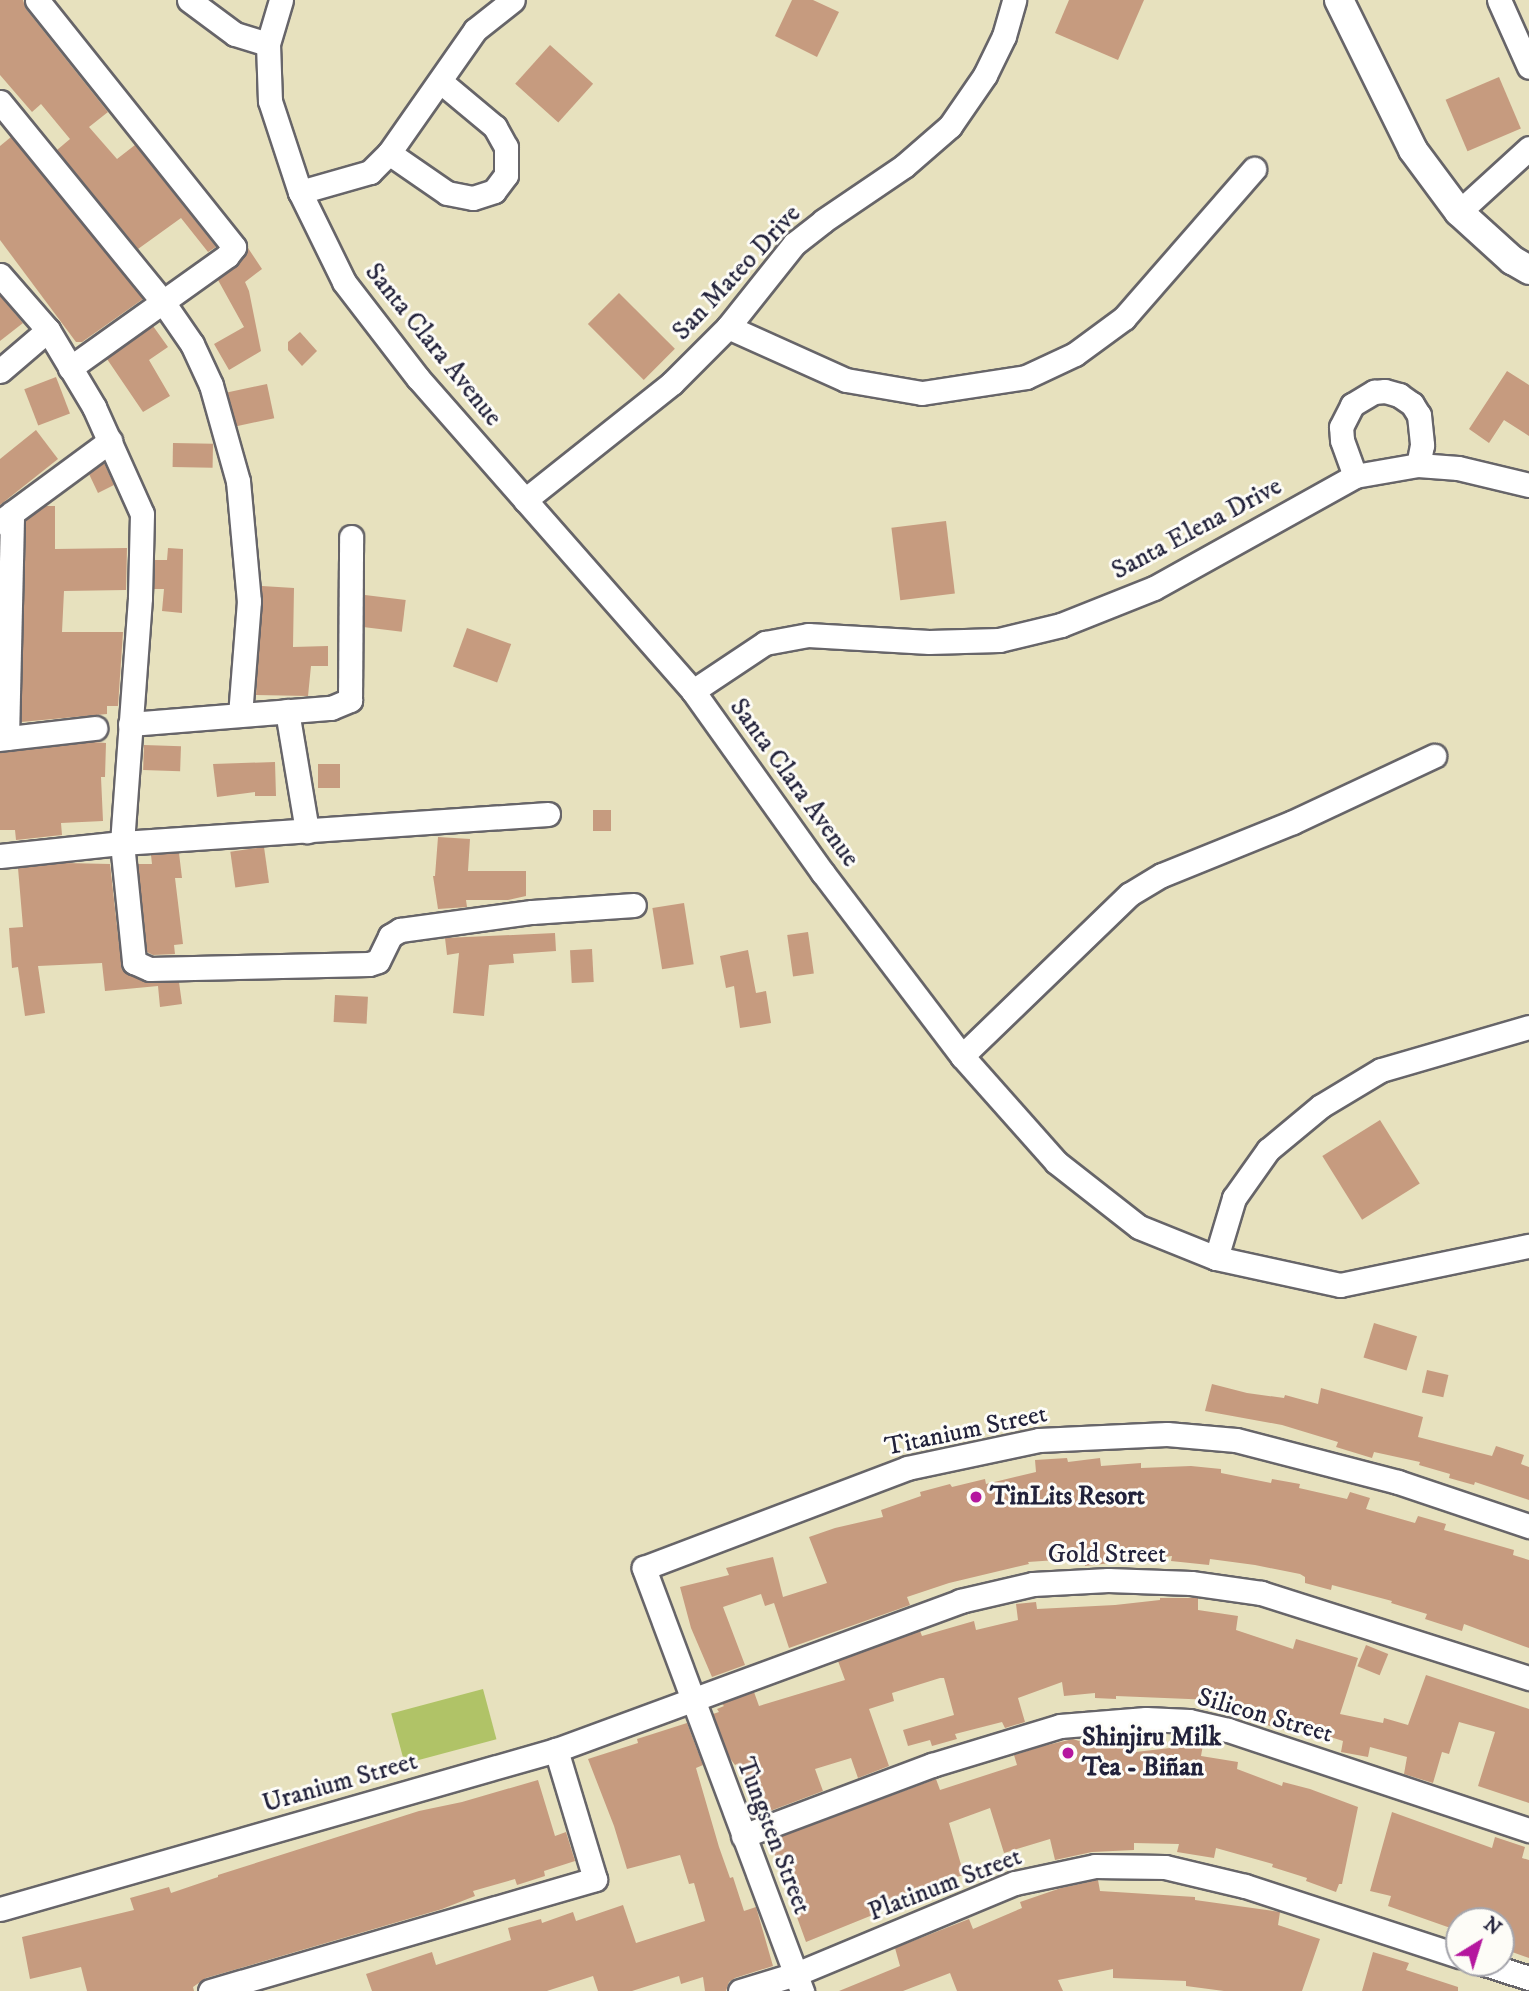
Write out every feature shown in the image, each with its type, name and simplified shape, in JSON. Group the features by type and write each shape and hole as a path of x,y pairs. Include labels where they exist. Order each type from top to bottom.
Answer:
{"street":[{"path":"37,0 234,247 227,256 70,368"},
{"path":"189,0 235,33 268,44"},
{"name":"Santa Clara Avenue","path":"281,0 268,44 270,101 300,192 344,282 418,378 693,691 823,873 962,1056 1056,1162 1139,1227 1216,1258 1340,1285 1529,1246"},
{"path":"300,192 370,172 389,153 475,30 513,0"},
{"name":"San Mateo Drive","path":"525,500 672,383 728,327 794,244 904,166 950,126 985,75 1004,36 1014,0"},
{"path":"1339,0 1413,150 1459,212 1512,260 1529,270"},
{"path":"1499,0 1529,67"},
{"path":"389,153 447,193 473,198 494,191 506,175 506,147 495,127 441,82"},
{"path":"0,102 163,302 192,344 211,385 238,481 249,601 240,715"},
{"path":"1459,212 1529,148"},
{"path":"728,327 846,380 884,387 922,393 1026,377 1075,354 1124,317 1254,169"},
{"path":"0,275 48,330 110,440 142,514 140,598 122,843 131,957 142,968 150,970 369,964 378,961 390,936 400,930 532,912 634,905"},
{"path":"0,371 48,330"},
{"path":"1355,476 1342,440 1341,427 1352,405 1374,392 1385,391 1399,395 1412,404 1419,415 1422,436 1418,465"},
{"path":"95,728 3,738 6,517 110,440"},
{"name":"Santa Elena Drive","path":"693,691 765,643 808,635 929,642 999,640 1061,625 1154,588 1355,476 1418,465 1458,468 1529,485"},
{"path":"130,724 331,708 349,700 351,537"},
{"path":"287,711 307,831"},
{"path":"962,1056 1130,894 1162,875 1293,822 1434,756"},
{"path":"0,856 122,843 548,814"},
{"path":"1216,1258 1234,1198 1268,1150 1321,1106 1381,1070 1529,1027"},
{"name":"Titanium Street","path":"692,1700 644,1568 907,1468 1039,1440 1167,1434 1236,1440 1387,1478 1529,1526"},
{"name":"Gold Street","path":"692,1700 960,1601 1033,1584 1108,1580 1191,1583 1261,1593 1529,1678"},
{"name":"Uranium Street","path":"0,1909 556,1750 692,1700"},
{"name":"Tungsten Street","path":"692,1700 799,1983"},
{"name":"Silicon Street","path":"743,1836 932,1765 1060,1726 1146,1719 1189,1721 1228,1730 1529,1830"},
{"path":"210,1991 595,1879 556,1750"},
{"name":"Platinum Street","path":"740,1991 799,1983 1015,1883 1095,1866 1165,1867 1205,1876 1445,1951"}],"green space":[{"path":"483,1689 496,1739 405,1764 391,1714"}],"building":[{"path":"0,0 23,0 26,9 108,112 89,127 117,159 135,145 216,247 208,252 181,218 138,249 57,150 70,139 41,104 32,112 0,75"},
{"path":"792,0 813,0 839,12 817,57 775,36"},
{"path":"1069,0 1144,0 1118,60 1055,33"},
{"path":"550,45 593,84 558,122 515,84"},
{"path":"1499,77 1521,129 1467,151 1446,100"},
{"path":"11,137 143,299 82,342 76,342 0,240 0,146"},
{"path":"248,248 262,269 245,282 261,351 229,370 214,344 244,327 218,280 238,265"},
{"path":"619,293 675,349 644,380 588,324"},
{"path":"0,296 23,323 0,341"},
{"path":"153,326 168,347 149,360 170,396 143,412 107,359"},
{"path":"300,332 317,351 302,366 288,350 288,342"},
{"path":"1507,371 1529,385 1529,436 1504,420 1489,443 1469,429"},
{"path":"56,377 70,413 38,426 24,389"},
{"path":"267,384 274,418 234,427 227,393"},
{"path":"36,430 58,459 0,505 0,459"},
{"path":"173,443 213,444 213,468 173,467"},
{"path":"104,463 114,485 98,493 89,474"},
{"path":"46,506 55,506 55,549 127,548 126,590 64,591 62,632 123,632 118,706 107,706 107,714 21,722 26,520"},
{"path":"946,521 955,593 900,600 891,528"},
{"path":"168,548 183,549 182,613 162,611 164,589 154,589 155,560 167,560"},
{"path":"262,586 294,588 293,647 328,646 328,666 311,666 308,696 256,695"},
{"path":"365,595 406,600 402,632 361,627"},
{"path":"467,628 511,644 497,683 453,667"},
{"path":"93,742 106,743 105,777 101,777 103,821 61,823 62,835 16,840 15,830 0,830 0,753"},
{"path":"144,745 181,746 180,771 143,770"},
{"path":"275,762 276,796 255,796 255,792 217,797 213,764"},
{"path":"318,764 340,764 340,788 318,788"},
{"path":"593,810 611,810 611,831 593,831"},
{"path":"438,837 470,839 468,871 526,871 526,896 508,900 466,900 467,907 438,909 433,876"},
{"path":"264,847 269,883 235,887 230,852"},
{"path":"179,853 182,878 175,878 183,944 174,945 175,954 153,955 147,952 138,864 152,864 151,855"},
{"path":"65,863 110,864 122,970 145,982 179,982 182,1004 160,1007 158,986 105,991 102,963 38,966 45,1013 25,1016 18,967 12,968 9,928 23,927 18,868"},
{"path":"684,903 694,964 662,969 652,908"},
{"path":"808,932 814,974 793,977 787,935"},
{"path":"555,933 556,951 513,954 514,963 489,965 484,1016 453,1013 459,953 447,955 445,938"},
{"path":"592,949 594,982 572,983 570,950"},
{"path":"748,950 756,993 766,991 771,1023 740,1028 734,986 726,988 720,956"},
{"path":"335,995 368,997 367,1024 334,1022"},
{"path":"1380,1120 1420,1184 1362,1220 1322,1156"},
{"path":"1374,1323 1417,1336 1407,1371 1363,1357"},
{"path":"1427,1370 1448,1375 1443,1397 1422,1392"},
{"path":"1212,1384 1247,1393 1284,1398 1285,1395 1318,1404 1321,1388 1423,1417 1418,1437 1492,1456 1496,1446 1524,1455 1521,1464 1529,1467 1529,1500 1475,1482 1474,1485 1449,1478 1450,1474 1419,1465 1420,1462 1374,1452 1372,1458 1336,1447 1338,1442 1282,1425 1205,1411"},
{"path":"1067,1458 1068,1462 1100,1458 1101,1466 1141,1463 1141,1468 1191,1466 1221,1469 1221,1473 1271,1483 1272,1479 1300,1484 1299,1488 1347,1499 1350,1492 1370,1498 1366,1509 1415,1523 1418,1516 1446,1524 1444,1530 1514,1550 1513,1555 1529,1560 1529,1648 1464,1624 1462,1631 1425,1619 1427,1614 1391,1603 1392,1601 1332,1585 1331,1590 1305,1583 1305,1577 1300,1574 1210,1559 1209,1565 1171,1561 1172,1556 1085,1566 1085,1558 1028,1562 1029,1564 949,1583 907,1597 910,1605 789,1648 774,1603 765,1606 761,1594 723,1607 745,1665 712,1677 691,1628 680,1587 729,1575 726,1568 773,1557 783,1597 827,1583 809,1537 883,1517 881,1510 921,1496 920,1492 985,1479 986,1484 1036,1472 1035,1460"},
{"path":"1160,1598 1198,1598 1198,1610 1238,1616 1236,1630 1293,1649 1296,1639 1358,1658 1340,1714 1383,1723 1384,1718 1408,1725 1426,1675 1529,1709 1529,1803 1478,1786 1495,1732 1459,1722 1449,1754 1442,1752 1433,1783 1404,1774 1407,1757 1370,1747 1368,1757 1341,1752 1343,1741 1299,1727 1297,1734 1267,1725 1270,1717 1237,1708 1237,1701 1116,1696 1116,1699 1095,1698 1095,1693 1064,1696 1062,1682 1018,1698 1025,1722 1005,1728 1002,1722 955,1734 957,1739 932,1746 930,1740 908,1746 903,1730 954,1715 944,1678 940,1678 892,1693 894,1701 869,1709 889,1766 858,1778 851,1758 815,1769 823,1791 759,1815 737,1764 729,1757 713,1714 719,1712 717,1709 724,1706 722,1704 754,1692 759,1706 845,1680 838,1661 920,1631 922,1636 974,1621 976,1630 1018,1620 1016,1604 1036,1602 1037,1609 1115,1605"},
{"path":"1366,1645 1388,1654 1380,1675 1357,1666"},
{"path":"687,1723 703,1765 696,1768 719,1847 730,1878 733,1877 744,1911 756,1907 773,1966 735,1978 729,1982 726,1991 705,1991 703,1977 681,1984 679,1976 632,1991 598,1991 593,1976 547,1991 372,1991 366,1974 432,1952 436,1965 511,1940 508,1928 541,1919 542,1923 573,1912 576,1921 623,1905 636,1943 705,1921 694,1883 689,1884 680,1855 627,1869 614,1826 588,1759"},
{"path":"1172,1734 1204,1739 1201,1756 1238,1762 1237,1769 1282,1786 1283,1782 1310,1789 1358,1807 1342,1884 1339,1884 1336,1892 1306,1881 1307,1878 1272,1867 1273,1864 1216,1848 1214,1858 1177,1852 1179,1844 1134,1843 1134,1850 1092,1852 1055,1860 1050,1839 1004,1853 990,1808 949,1823 964,1875 914,1889 917,1897 806,1942 794,1909 797,1908 769,1841 936,1779 940,1790 1017,1765 1014,1755 1043,1746 1073,1739 1079,1741 1123,1735 1127,1753 1170,1748"},
{"path":"538,1780 555,1836 566,1832 575,1861 544,1871 545,1876 517,1885 515,1879 473,1891 475,1896 442,1909 206,1978 193,1987 194,1991 87,1991 81,1967 30,1979 22,1937 134,1910 130,1898 169,1887 171,1893 218,1875 419,1811 462,1802"},
{"path":"1392,1812 1492,1848 1495,1837 1525,1847 1522,1858 1529,1860 1529,1958 1515,1953 1515,1907 1445,1907 1445,1926 1388,1906 1391,1896 1370,1891"},
{"path":"1098,1880 1100,1891 1195,1897 1195,1900 1280,1912 1278,1925 1320,1939 1302,1991 1224,1991 1186,1986 1186,1981 1113,1978 1113,1969 1058,1980 1063,1991 957,1991 950,1973 903,1991 839,1991 900,1966 895,1948 969,1919 973,1929 1022,1908 1020,1902 1061,1888"},
{"path":"1373,1952 1409,1963 1406,1970 1458,1987 1458,1991 1362,1991"}],"place":[{"name":"TinLits Resort","path":"976,1497"},
{"name":"Shinjiru Milk Tea - Biñan","path":"1068,1753"}]}
